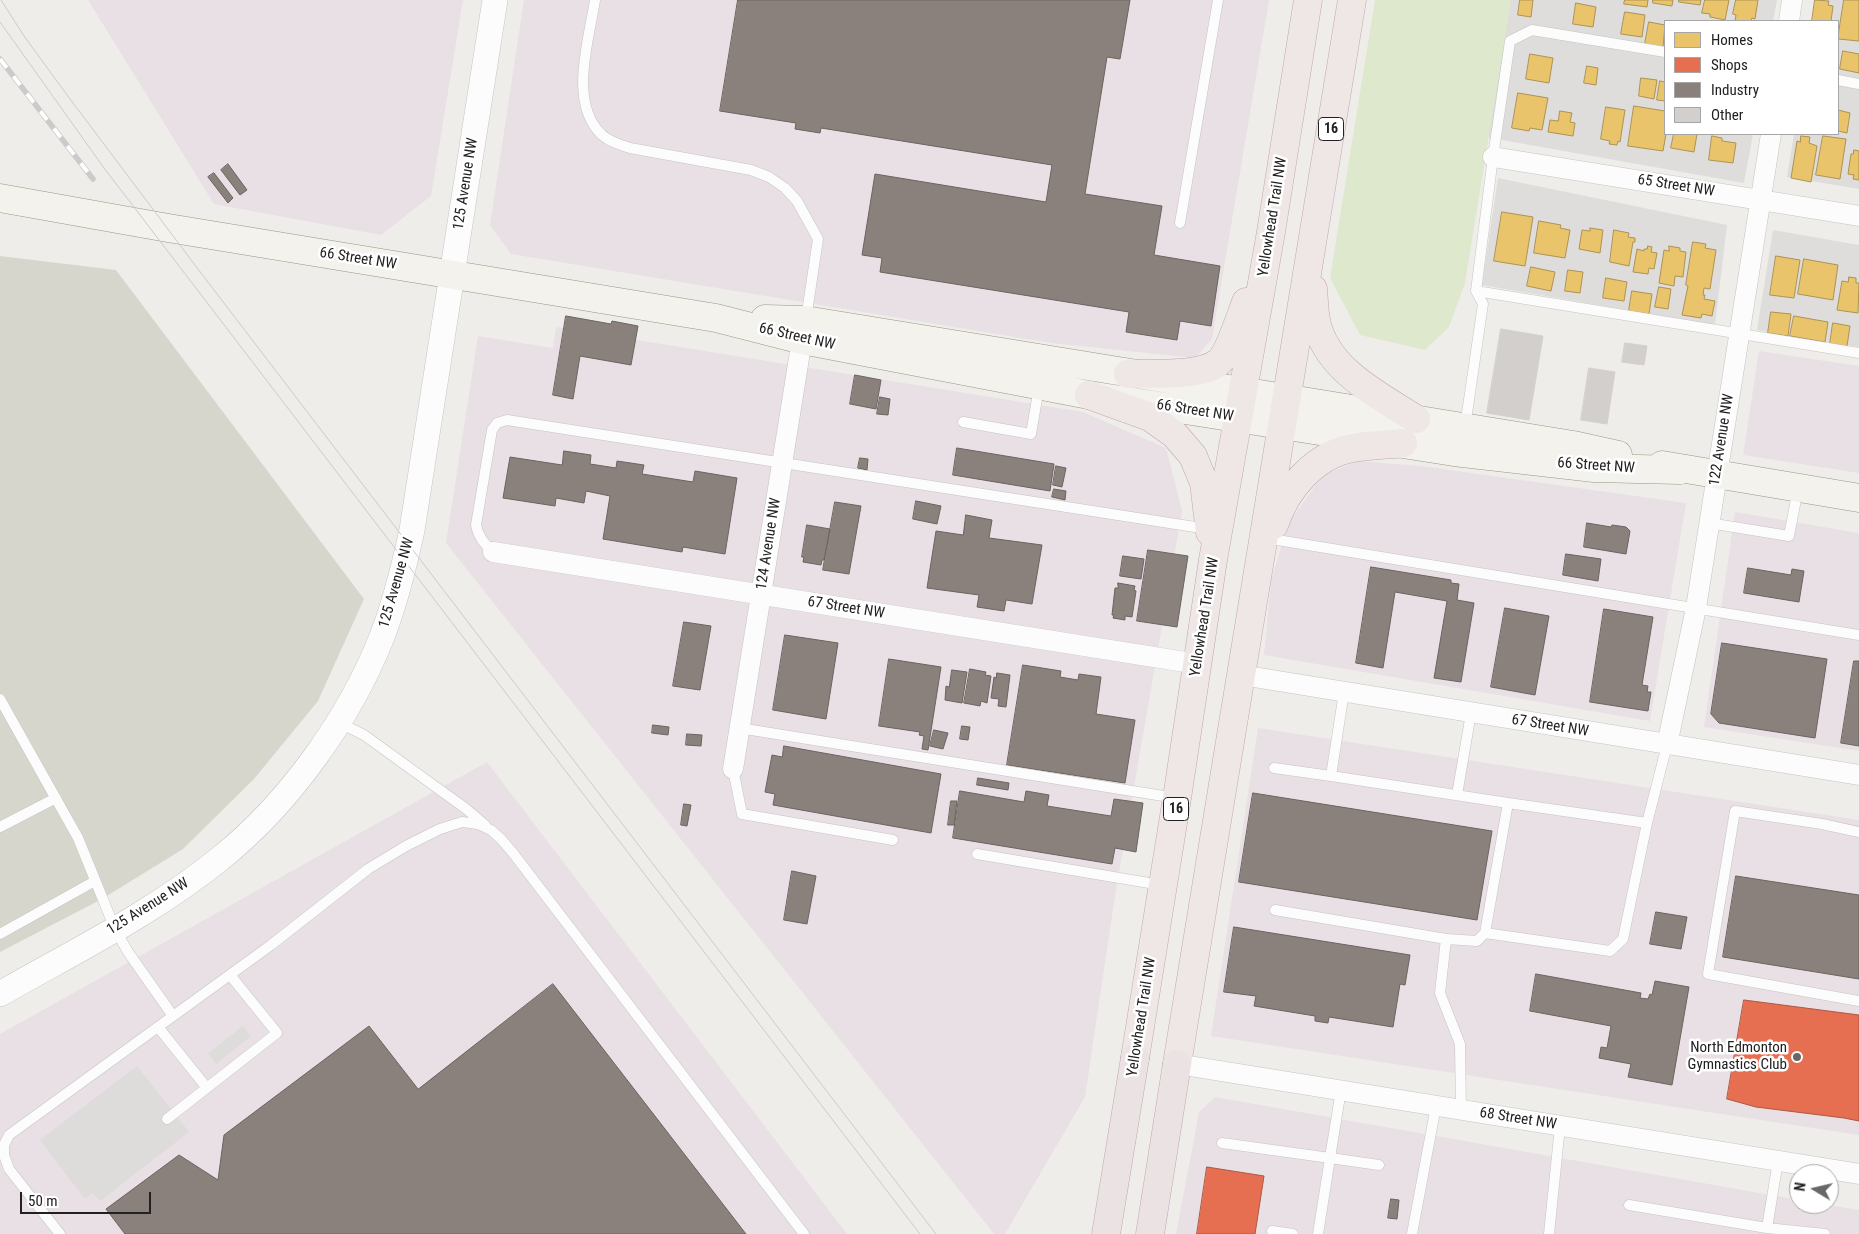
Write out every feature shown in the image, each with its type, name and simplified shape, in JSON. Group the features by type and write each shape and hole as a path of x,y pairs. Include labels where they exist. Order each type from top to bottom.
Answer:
{"highway":[{"name":"Yellowhead Trail NW","path":"1106,1234 1178,798 1213,560 1214,530 1241,405 1308,0"},
{"name":"16","path":"1267,538 1283,412 1352,0"},
{"path":"1128,374 1200,372 1220,361 1234,335 1271,232"},
{"path":"1310,259 1316,322 1322,338 1332,355 1353,378 1416,419"},
{"path":"1089,395 1150,417 1175,436 1194,456 1204,483 1214,530"},
{"path":"1150,1234 1241,676 1259,572 1267,538 1285,499 1298,482 1322,460 1335,453 1353,448 1403,443"}],"main road":[{"name":"66 Street NW","path":"0,198 168,228 716,318 1128,374 1241,405"},
{"name":"66 Street NW","path":"804,330 1089,395 1241,405 1283,412 1403,443 1454,452 1594,468 1680,470"},
{"name":"66 Street NW","path":"1283,412 1416,419 1573,445 1680,470 1859,498"}],"street":[{"name":"125 Avenue NW","path":"0,994 115,929 200,875 243,838 291,787 338,722 382,638 406,561 412,530 495,0"},
{"path":"1789,20 1792,0"},
{"name":"122 Avenue NW","path":"1667,745 1696,608 1771,135"},
{"name":"65 Street NW","path":"1492,157 1859,216"},
{"name":"124 Avenue NW","path":"732,769 804,330"},
{"name":"67 Street NW","path":"493,552 1198,664"},
{"name":"67 Street NW","path":"1241,676 1859,775"},
{"name":"68 Street NW","path":"1177,1064 1859,1174"}],"lane":[{"path":"595,0 582,80 586,110 592,123 602,135 615,143 630,148 751,170 769,177 786,188 797,201 818,239 804,330"},
{"path":"1180,223 1218,0"},
{"path":"1464,427 1483,304 1476,292 1492,157 1510,41 1532,30 1664,52"},
{"path":"1839,80 1859,84"},
{"path":"1476,292 1859,353"},
{"path":"963,422 1031,434 1039,385"},
{"path":"493,552 482,541 476,525 492,430 497,423 507,420 1214,530"},
{"path":"1709,523 1789,536 1798,488"},
{"path":"1267,538 1859,635"},
{"path":"1331,776 1344,692"},
{"path":"0,699 78,838 115,929 128,952 173,1016"},
{"path":"1457,795 1471,713"},
{"path":"338,722 364,735 465,808 501,839 804,1234"},
{"path":"739,728 1178,798"},
{"path":"1485,933 1610,951 1624,939 1648,823 1667,745"},
{"path":"1274,768 1508,804 1648,823"},
{"path":"732,769 742,814 893,840"},
{"path":"0,827 56,798"},
{"path":"1275,910 1446,939 1477,941 1485,933 1508,804"},
{"path":"1859,832 1822,824 1735,812 1708,974 1859,1000"},
{"path":"60,1234 9,1169 4,1155 4,1145 9,1135 271,945 368,869 406,846 440,829 462,822 478,824 491,830"},
{"path":"977,854 1164,885"},
{"path":"0,934 95,881"},
{"path":"1446,939 1440,993 1460,1044 1461,1110"},
{"path":"167,1119 277,1033 230,975"},
{"path":"158,1028 207,1088"},
{"path":"1318,1234 1341,1090"},
{"path":"1412,1234 1436,1106"},
{"path":"1549,1234 1560,1126"},
{"path":"1222,1143 1379,1165"},
{"path":"1767,1228 1778,1161"},
{"path":"1629,1205 1767,1228 1825,1234"},
{"path":"1272,1231 1293,1234"}],"shaded area":[{"path":"88,0 463,0 431,196 381,235 214,204"},
{"path":"524,0 1269,0 1212,339 1195,358 1051,343 511,254 490,225"},
{"path":"1510,0 1777,0 1773,20 1664,20 1664,135 1753,135 1744,183 1485,137"},
{"path":"1817,0 1859,0 1859,189 1787,177 1794,135 1839,135 1839,20 1813,20"},
{"path":"1498,178 1727,225 1715,325 1482,285"},
{"path":"1773,230 1859,245 1859,347 1757,330"},
{"path":"0,256 116,270 364,599 318,701 254,779 183,849 102,899 0,952"},
{"path":"556,327 1083,412 1166,448 1182,511 1115,896 1085,1097 1005,1234 994,1234 446,543 478,336 553,348"},
{"path":"1759,351 1859,366 1859,473 1743,455"},
{"path":"1357,461 1421,466 1686,503 1650,721 1264,655 1271,581 1288,524 1322,476"},
{"path":"1735,512 1859,533 1859,751 1704,727"},
{"path":"1258,728 1859,820 1859,1135 1211,1036"},
{"path":"487,762 847,1234 0,1234 0,1034"},
{"path":"243,1026 251,1036 216,1064 208,1053"},
{"path":"137,1066 189,1132 100,1201 93,1193 85,1199 40,1140"},
{"path":"1215,1097 1789,1198 1789,1214 1839,1214 1839,1207 1859,1210 1859,1234 1176,1234 1199,1112"}],"green space":[{"path":"1375,0 1511,0 1465,283 1449,327 1425,350 1360,335 1330,278"}],"building: Homes":[{"path":"1520,0 1533,0 1531,17 1518,15"},
{"path":"1625,0 1648,0 1647,7 1624,4"},
{"path":"1653,0 1673,0 1672,6 1653,3"},
{"path":"1679,0 1701,0 1700,5 1679,2"},
{"path":"1705,0 1729,0 1725,20 1702,13"},
{"path":"1736,0 1758,0 1755,19 1735,20 1736,15 1733,14"},
{"path":"1815,0 1829,1 1828,5 1833,6 1831,20 1812,20"},
{"path":"1844,0 1859,0 1859,41 1839,39"},
{"path":"1576,3 1596,7 1593,27 1573,24"},
{"path":"1625,12 1645,15 1642,37 1621,34"},
{"path":"1649,22 1664,25 1663,47 1645,44"},
{"path":"1843,51 1859,54 1859,73 1840,69"},
{"path":"1530,54 1553,58 1549,83 1526,79"},
{"path":"1587,66 1598,68 1596,85 1584,83"},
{"path":"1641,78 1657,80 1654,99 1639,96"},
{"path":"1660,81 1664,82 1664,101 1657,100"},
{"path":"1518,93 1548,98 1542,130 1530,128 1529,131 1512,128"},
{"path":"1634,106 1664,111 1664,135 1666,135 1663,151 1628,146"},
{"path":"1606,107 1625,110 1620,142 1618,141 1617,145 1609,144 1610,141 1601,139"},
{"path":"1839,110 1850,113 1847,133 1839,131"},
{"path":"1560,111 1572,113 1570,122 1575,123 1573,136 1548,132 1550,120 1558,121"},
{"path":"1674,135 1697,135 1694,152 1671,148"},
{"path":"1712,136 1722,138 1722,141 1736,143 1733,163 1709,160"},
{"path":"1801,136 1810,137 1809,143 1817,146 1811,182 1791,178 1797,141 1800,142"},
{"path":"1823,136 1846,139 1840,179 1816,175"},
{"path":"1854,150 1859,151 1859,180 1853,179 1854,175 1848,174 1851,154 1853,154"},
{"path":"1502,212 1533,217 1525,266 1494,261"},
{"path":"1539,221 1561,225 1560,228 1570,230 1565,258 1534,253"},
{"path":"1590,228 1603,230 1600,253 1579,249 1582,230 1590,231"},
{"path":"1614,230 1629,233 1628,237 1635,238 1629,266 1610,262"},
{"path":"1693,242 1706,244 1705,248 1716,250 1710,289 1704,288 1703,295 1705,295 1704,299 1715,301 1712,316 1702,314 1701,318 1682,315 1688,286 1686,285"},
{"path":"1648,246 1652,247 1651,252 1657,253 1654,269 1649,268 1648,274 1633,272 1637,249 1644,251"},
{"path":"1669,246 1680,248 1680,251 1686,252 1683,277 1675,276 1674,286 1659,283 1664,250 1669,251"},
{"path":"1776,256 1800,260 1794,298 1770,295"},
{"path":"1804,259 1838,265 1833,300 1798,294"},
{"path":"1531,267 1555,272 1551,291 1527,286"},
{"path":"1568,270 1583,272 1580,293 1565,291"},
{"path":"1849,277 1856,278 1856,283 1859,283 1858,313 1837,310 1842,281 1848,282"},
{"path":"1606,278 1627,282 1624,301 1603,298"},
{"path":"1659,287 1671,289 1668,309 1655,307"},
{"path":"1632,291 1652,294 1649,314 1629,311"},
{"path":"1771,312 1791,314 1788,336 1768,333"},
{"path":"1794,316 1828,322 1825,342 1790,336"},
{"path":"1833,323 1850,326 1847,346 1830,344"}],"building: Shops":[{"name":"North Edmonton Gymnastics Club","path":"1744,1000 1859,1015 1859,1121 1756,1107 1727,1099"},
{"path":"1207,1167 1264,1176 1255,1234 1197,1234"}],"building: Industry":[{"path":"738,0 1130,0 1120,59 1107,57 1085,194 1162,206 1154,255 1220,266 1211,326 1180,321 1177,340 1126,332 1129,312 880,272 882,258 862,255 875,174 1046,202 1052,165 821,128 820,133 795,129 796,123 720,111"},
{"path":"228,164 247,190 240,195 221,170"},
{"path":"214,173 233,198 228,203 208,177"},
{"path":"566,316 611,324 612,321 638,326 631,365 580,356 573,399 553,395"},
{"path":"855,375 881,380 876,409 850,404"},
{"path":"880,397 890,399 888,415 877,414"},
{"path":"957,448 1054,464 1050,491 953,475"},
{"path":"564,451 591,455 590,464 616,468 617,461 644,465 642,474 693,482 695,471 737,478 725,554 683,547 682,552 603,539 610,496 586,491 584,503 556,498 555,506 503,498 510,457 562,465"},
{"path":"860,458 868,459 867,470 858,468"},
{"path":"1056,466 1066,468 1062,487 1053,485"},
{"path":"1054,489 1066,491 1065,500 1052,497"},
{"path":"916,501 941,506 937,524 913,519"},
{"path":"835,502 861,506 849,574 823,570"},
{"path":"966,515 992,520 989,538 1042,545 1032,604 1006,600 1004,611 977,607 979,595 927,588 936,531 963,535"},
{"path":"1587,523 1611,527 1612,525 1626,527 1630,531 1626,554 1584,547"},
{"path":"807,525 830,529 824,560 822,560 821,565 803,562 804,557 802,557"},
{"path":"1148,550 1188,556 1177,627 1137,621"},
{"path":"1566,554 1601,559 1598,581 1563,575"},
{"path":"1123,556 1144,559 1141,579 1120,576"},
{"path":"1371,567 1451,580 1451,583 1459,584 1457,600 1474,603 1461,682 1434,678 1447,601 1395,592 1383,668 1356,663"},
{"path":"1748,568 1791,575 1792,569 1804,571 1799,602 1744,593"},
{"path":"1118,583 1135,586 1134,590 1136,591 1132,617 1125,616 1125,620 1113,618 1114,615 1112,615 1115,588 1118,588"},
{"path":"1505,608 1549,616 1535,695 1491,687"},
{"path":"1604,609 1653,617 1642,685 1648,686 1647,692 1651,692 1648,711 1590,702"},
{"path":"684,622 711,626 700,690 673,686"},
{"path":"785,635 838,643 826,719 773,710"},
{"path":"1722,643 1827,659 1815,738 1719,723 1711,714"},
{"path":"889,659 941,667 928,750 922,749 924,736 919,735 920,732 879,726"},
{"path":"1854,661 1859,661 1859,746 1841,743"},
{"path":"1023,665 1061,671 1060,677 1078,680 1079,674 1101,677 1096,714 1135,720 1125,783 1007,765"},
{"path":"970,669 986,672 985,675 991,676 987,703 981,701 980,706 964,703"},
{"path":"952,670 967,672 962,703 945,700 946,686 949,687"},
{"path":"997,673 1010,675 1006,707 998,706 999,699 991,698 994,677 996,678"},
{"path":"653,725 669,727 668,735 652,733"},
{"path":"962,726 970,727 968,740 960,739"},
{"path":"934,730 948,733 943,749 930,746"},
{"path":"687,734 702,735 701,746 686,745"},
{"path":"784,746 941,774 931,833 773,805 775,794 765,792 772,755 782,757"},
{"path":"978,778 1009,783 1008,790 977,785"},
{"path":"960,791 1024,802 1026,791 1049,795 1047,806 1111,816 1114,799 1143,803 1136,852 1115,848 1112,864 953,838"},
{"path":"1253,793 1492,831 1477,920 1239,882"},
{"path":"951,801 957,801 954,825 948,825"},
{"path":"684,804 691,805 687,826 681,825"},
{"path":"792,871 816,876 807,924 784,920"},
{"path":"1736,876 1859,895 1859,979 1723,957"},
{"path":"1656,912 1687,917 1681,949 1650,944"},
{"path":"1234,927 1410,955 1405,985 1400,984 1393,1027 1329,1017 1328,1023 1315,1021 1315,1016 1254,1006 1256,996 1224,992"},
{"path":"1536,974 1641,993 1640,998 1648,999 1650,994 1652,995 1655,981 1689,987 1672,1085 1628,1077 1631,1064 1599,1058 1601,1047 1607,1048 1611,1026 1530,1011"},
{"path":"553,984 746,1234 125,1234 106,1209 179,1155 218,1180 224,1135 369,1026 418,1089"},
{"path":"1391,1199 1399,1200 1397,1219 1388,1218"}],"building: Other":[{"path":"1501,329 1543,336 1529,420 1487,413"},
{"path":"1625,343 1647,346 1644,365 1622,362"},
{"path":"1589,368 1615,372 1607,424 1581,420"}],"tram line":[{"path":"1,0 24,36 70,99 201,273 936,1234"},
{"path":"0,22 104,168 920,1234"}],"railway":[{"path":"0,59 93,179"}],"place":[{"name":"North Edmonton Gymnastics Club","path":"1797,1057"}]}
